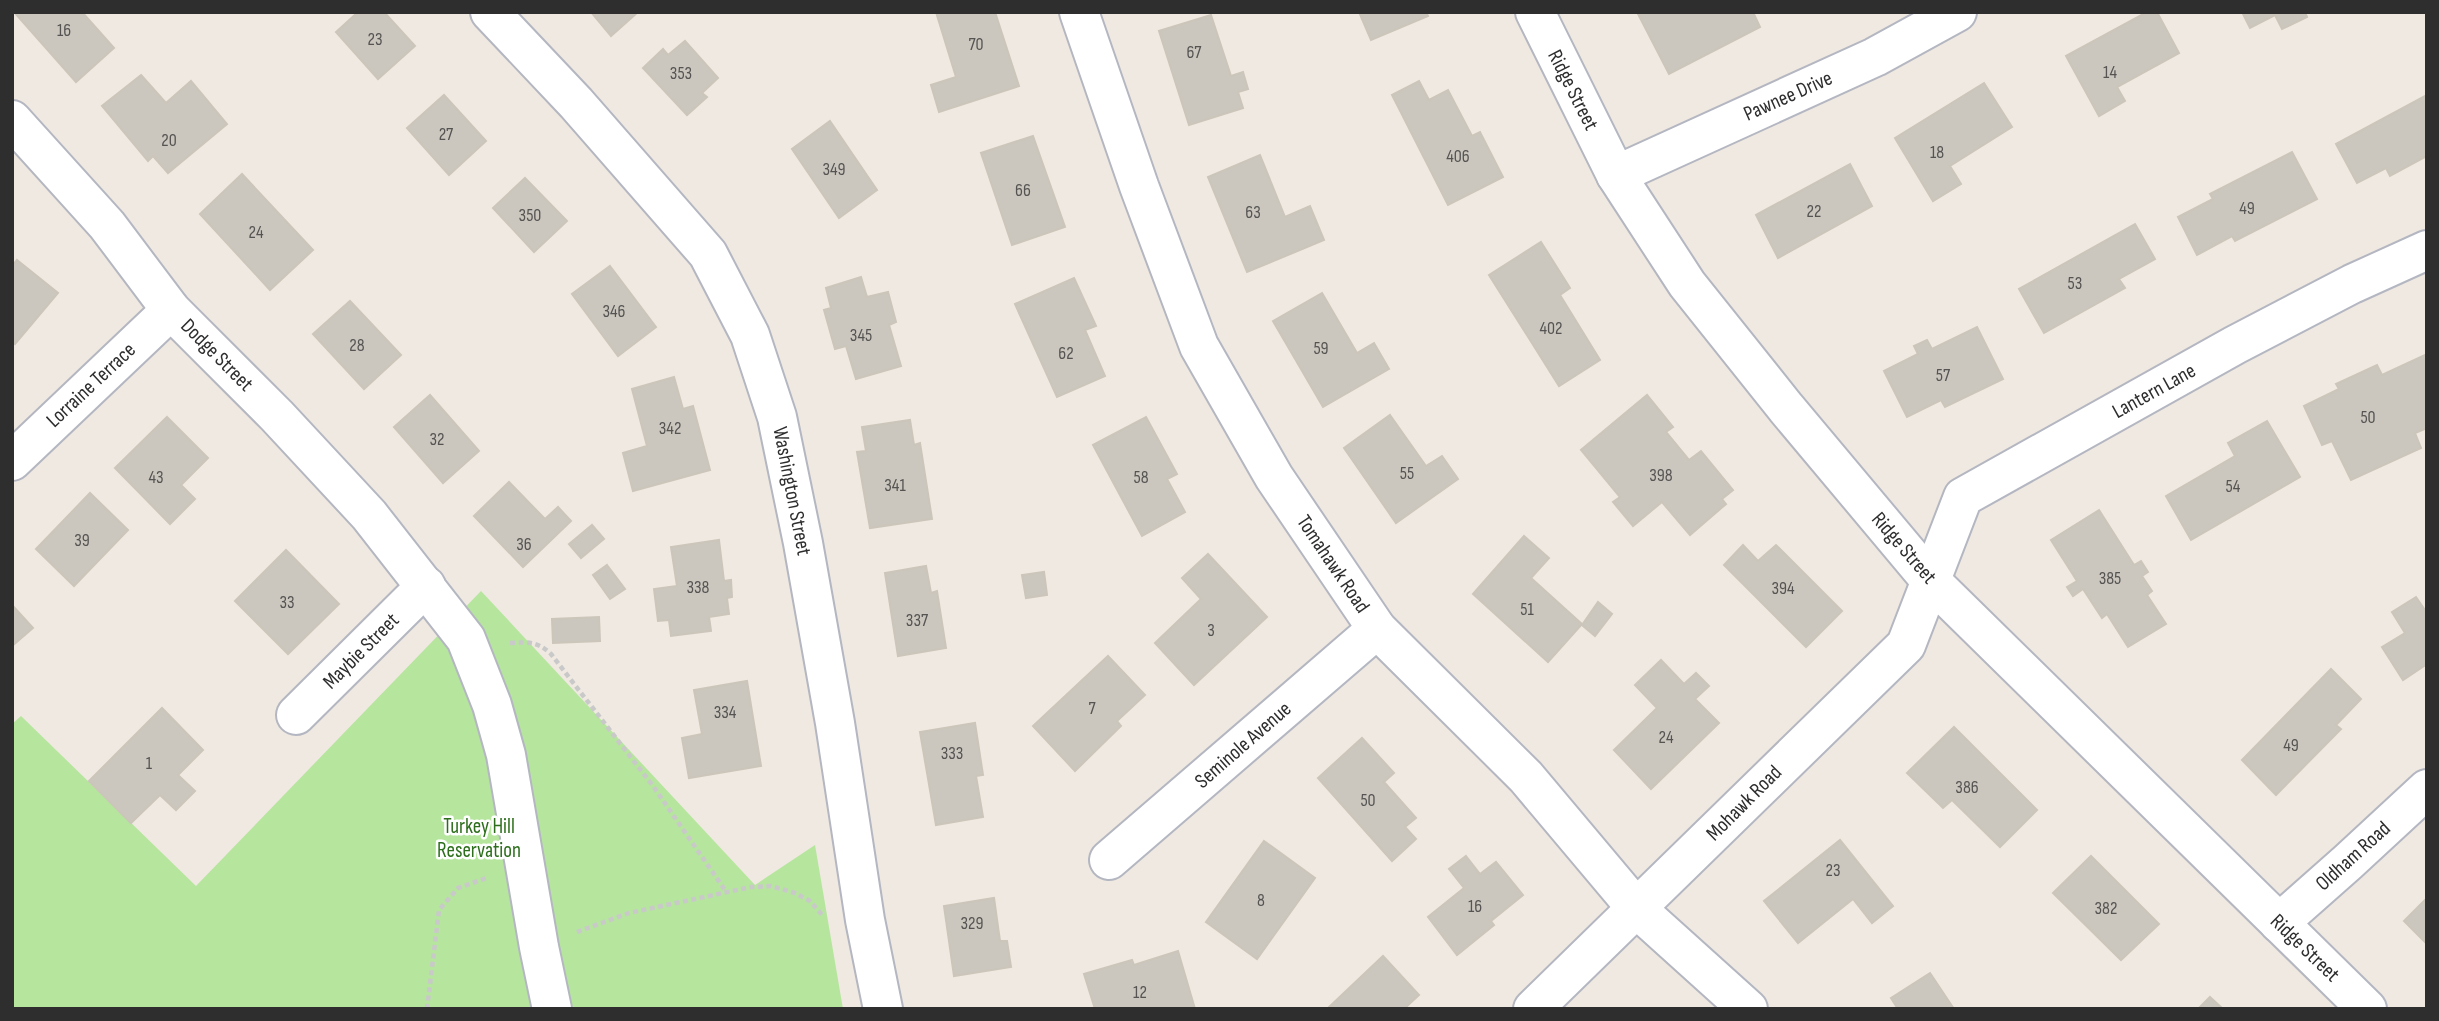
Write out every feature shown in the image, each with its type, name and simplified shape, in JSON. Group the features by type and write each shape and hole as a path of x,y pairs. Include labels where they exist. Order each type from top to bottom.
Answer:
{"street":[{"name":"Washington Street","path":"490,12 576,103 708,254 750,335 777,417 803,543 835,723 865,920 883,1009"},
{"name":"Tomahawk Road","path":"1079,12 1139,186 1199,346 1274,477 1377,629 1526,777 1637,909 1748,1009"},
{"name":"Ridge Street","path":"1535,12 1616,175 1687,284 1786,408 1931,581 2367,1009"},
{"name":"Pawnee Drive","path":"1616,175 1875,57 1957,12"},
{"name":"Dodge Street","path":"12,120 107,225 171,310 277,415 369,515 426,586"},
{"name":"Lantern Lane","path":"1931,581 1963,497 2235,345 2352,284 2427,250"},
{"name":"Lorraine Terrace","path":"12,461 171,310"},
{"name":"Mohawk Road","path":"1533,1009 1906,645 1931,581"},
{"path":"426,586 466,639 492,705 506,755 552,1009"},
{"name":"Maybie Street","path":"296,715 426,586"},
{"name":"Seminole Avenue","path":"1109,860 1377,629"},
{"name":"Oldham Road","path":"2278,923 2427,789"}],"path":[{"path":"472,652 503,643 530,641 543,647 638,766 727,893"},
{"path":"427,1009 439,910 458,888 525,866"},
{"path":"539,947 629,913 771,886 810,901 821,916 835,923 865,920"}],"green space":[{"name":"Turkey Hill Reservation","path":"481,591 755,885 815,845 843,1009 12,1009 12,724 21,716 196,886"}],"building":[{"path":"14,12 82,12 114,48 76,82"},
{"path":"358,12 384,12 415,46 378,79 336,32"},
{"path":"591,12 638,12 611,36"},
{"path":"936,12 995,12 1019,86 939,112 931,85 956,77"},
{"path":"1359,12 1426,12 1428,16 1371,40"},
{"path":"1637,12 1753,12 1760,27 1669,74"},
{"path":"2147,12 2157,12 2179,53 2117,87 2125,101 2099,116 2066,56"},
{"path":"2242,12 2305,12 2307,17 2282,29 2275,15 2250,28"},
{"path":"1211,15 1231,76 1243,72 1248,89 1238,92 1243,108 1189,125 1159,31"},
{"path":"685,41 718,78 702,93 707,97 687,115 643,68 663,49 668,55"},
{"path":"141,75 166,103 191,81 227,124 168,173 153,156 148,161 102,106"},
{"path":"1419,81 1429,100 1448,90 1472,136 1480,132 1503,177 1448,205 1392,95"},
{"path":"1984,83 2012,127 1950,166 1961,184 1933,201 1895,138"},
{"path":"444,95 486,141 449,175 407,128"},
{"path":"2427,95 2427,156 2390,176 2386,168 2357,183 2336,144"},
{"path":"830,121 877,190 839,218 792,149"},
{"path":"1033,136 1065,227 1012,245 981,153"},
{"path":"2292,152 2317,199 2235,241 2232,236 2197,255 2178,217 2213,199 2210,194"},
{"path":"1260,155 1285,217 1310,206 1324,240 1247,272 1208,177"},
{"path":"1850,164 1872,206 1778,258 1756,215"},
{"path":"242,174 313,250 270,290 200,214"},
{"path":"525,178 567,221 534,252 493,208"},
{"path":"2135,224 2155,259 2119,279 2125,288 2044,333 2019,289"},
{"path":"1541,242 1570,288 1560,295 1600,360 1559,386 1489,275"},
{"path":"17,260 58,293 15,344 12,341 12,266"},
{"path":"610,266 656,327 618,356 572,294"},
{"path":"861,277 867,297 888,292 896,322 889,325 901,366 856,379 846,346 835,349 824,310 831,308 826,288"},
{"path":"1074,278 1096,326 1085,330 1105,376 1057,397 1015,304"},
{"path":"1322,293 1357,353 1374,343 1389,369 1323,407 1273,321"},
{"path":"350,301 401,355 364,389 313,334"},
{"path":"1977,327 2003,379 1945,407 1941,400 1907,417 1884,371 1918,354 1914,346 1927,340 1932,349"},
{"path":"2427,354 2427,428 2415,433 2421,448 2351,480 2332,441 2322,445 2304,406 2339,389 2336,384 2377,365 2382,375"},
{"path":"674,377 683,409 693,406 710,470 633,491 623,453 647,446 632,389"},
{"path":"430,395 479,451 443,483 394,427"},
{"path":"1647,395 1673,427 1666,432 1689,460 1701,451 1733,490 1722,499 1726,504 1690,535 1662,502 1633,526 1613,502 1620,497 1581,450"},
{"path":"1390,415 1426,466 1442,456 1458,479 1396,523 1344,448"},
{"path":"167,417 208,458 181,485 195,499 170,524 115,468"},
{"path":"1146,417 1177,474 1167,479 1185,512 1142,536 1093,445"},
{"path":"910,420 914,445 920,443 932,519 870,528 857,452 866,451 862,427"},
{"path":"2267,421 2300,477 2191,540 2166,496 2235,456 2228,443"},
{"path":"509,482 545,519 558,507 571,521 523,567 474,516"},
{"path":"90,493 128,530 74,586 36,549"},
{"path":"2099,510 2134,565 2141,561 2148,572 2142,576 2152,591 2147,595 2166,624 2128,647 2107,614 2102,618 2083,589 2073,596 2067,587 2077,581 2051,540"},
{"path":"592,525 604,539 581,558 569,544"},
{"path":"1524,536 1549,558 1531,578 1582,624 1548,662 1473,594"},
{"path":"719,540 724,581 731,580 732,597 727,598 729,614 709,617 711,631 671,636 669,620 658,621 654,589 677,586 671,547"},
{"path":"1743,545 1758,561 1776,545 1842,611 1806,647 1724,565"},
{"path":"286,550 339,604 288,654 235,601"},
{"path":"1208,554 1267,617 1194,685 1155,643 1201,599 1182,578"},
{"path":"607,565 625,589 610,599 593,575"},
{"path":"926,566 931,593 937,591 946,648 898,656 885,573"},
{"path":"1044,572 1047,595 1026,598 1022,575"},
{"path":"2416,597 2427,613 2427,664 2403,680 2382,647 2405,633 2392,612"},
{"path":"1598,602 1612,614 1595,636 1582,625"},
{"path":"12,605 33,628 12,646"},
{"path":"599,617 600,641 553,643 552,619"},
{"path":"1108,656 1145,695 1117,721 1121,726 1075,771 1033,726"},
{"path":"1661,660 1684,684 1696,673 1709,686 1695,699 1719,723 1651,789 1614,750 1657,708 1635,685"},
{"path":"2331,669 2361,699 2336,725 2341,729 2276,795 2242,760"},
{"path":"747,681 761,766 689,778 682,738 702,734 694,690"},
{"path":"162,708 203,750 178,775 195,791 176,810 160,795 131,823 89,781"},
{"path":"975,723 983,775 976,776 983,817 936,825 920,732"},
{"path":"1954,727 2037,810 2000,847 1952,800 1943,808 1907,773"},
{"path":"1362,738 1394,773 1384,782 1416,818 1405,827 1416,839 1392,861 1318,778"},
{"path":"1840,840 1893,906 1872,923 1853,899 1798,943 1764,901"},
{"path":"1264,841 1315,878 1257,959 1206,922"},
{"path":"1466,856 1480,874 1496,862 1523,895 1491,921 1494,925 1457,955 1428,917 1464,888 1449,869"},
{"path":"2091,856 2159,924 2121,960 2053,893"},
{"path":"994,898 1000,941 1007,941 1011,967 954,976 944,906"},
{"path":"2427,898 2427,944 2404,921"},
{"path":"1178,951 1195,1009 1095,1009 1084,974 1132,960 1134,965"},
{"path":"1383,956 1419,995 1404,1009 1327,1009"},
{"path":"1930,973 1954,1009 1898,1009 1891,998"},
{"path":"2210,997 2223,1009 2198,1009"}]}
